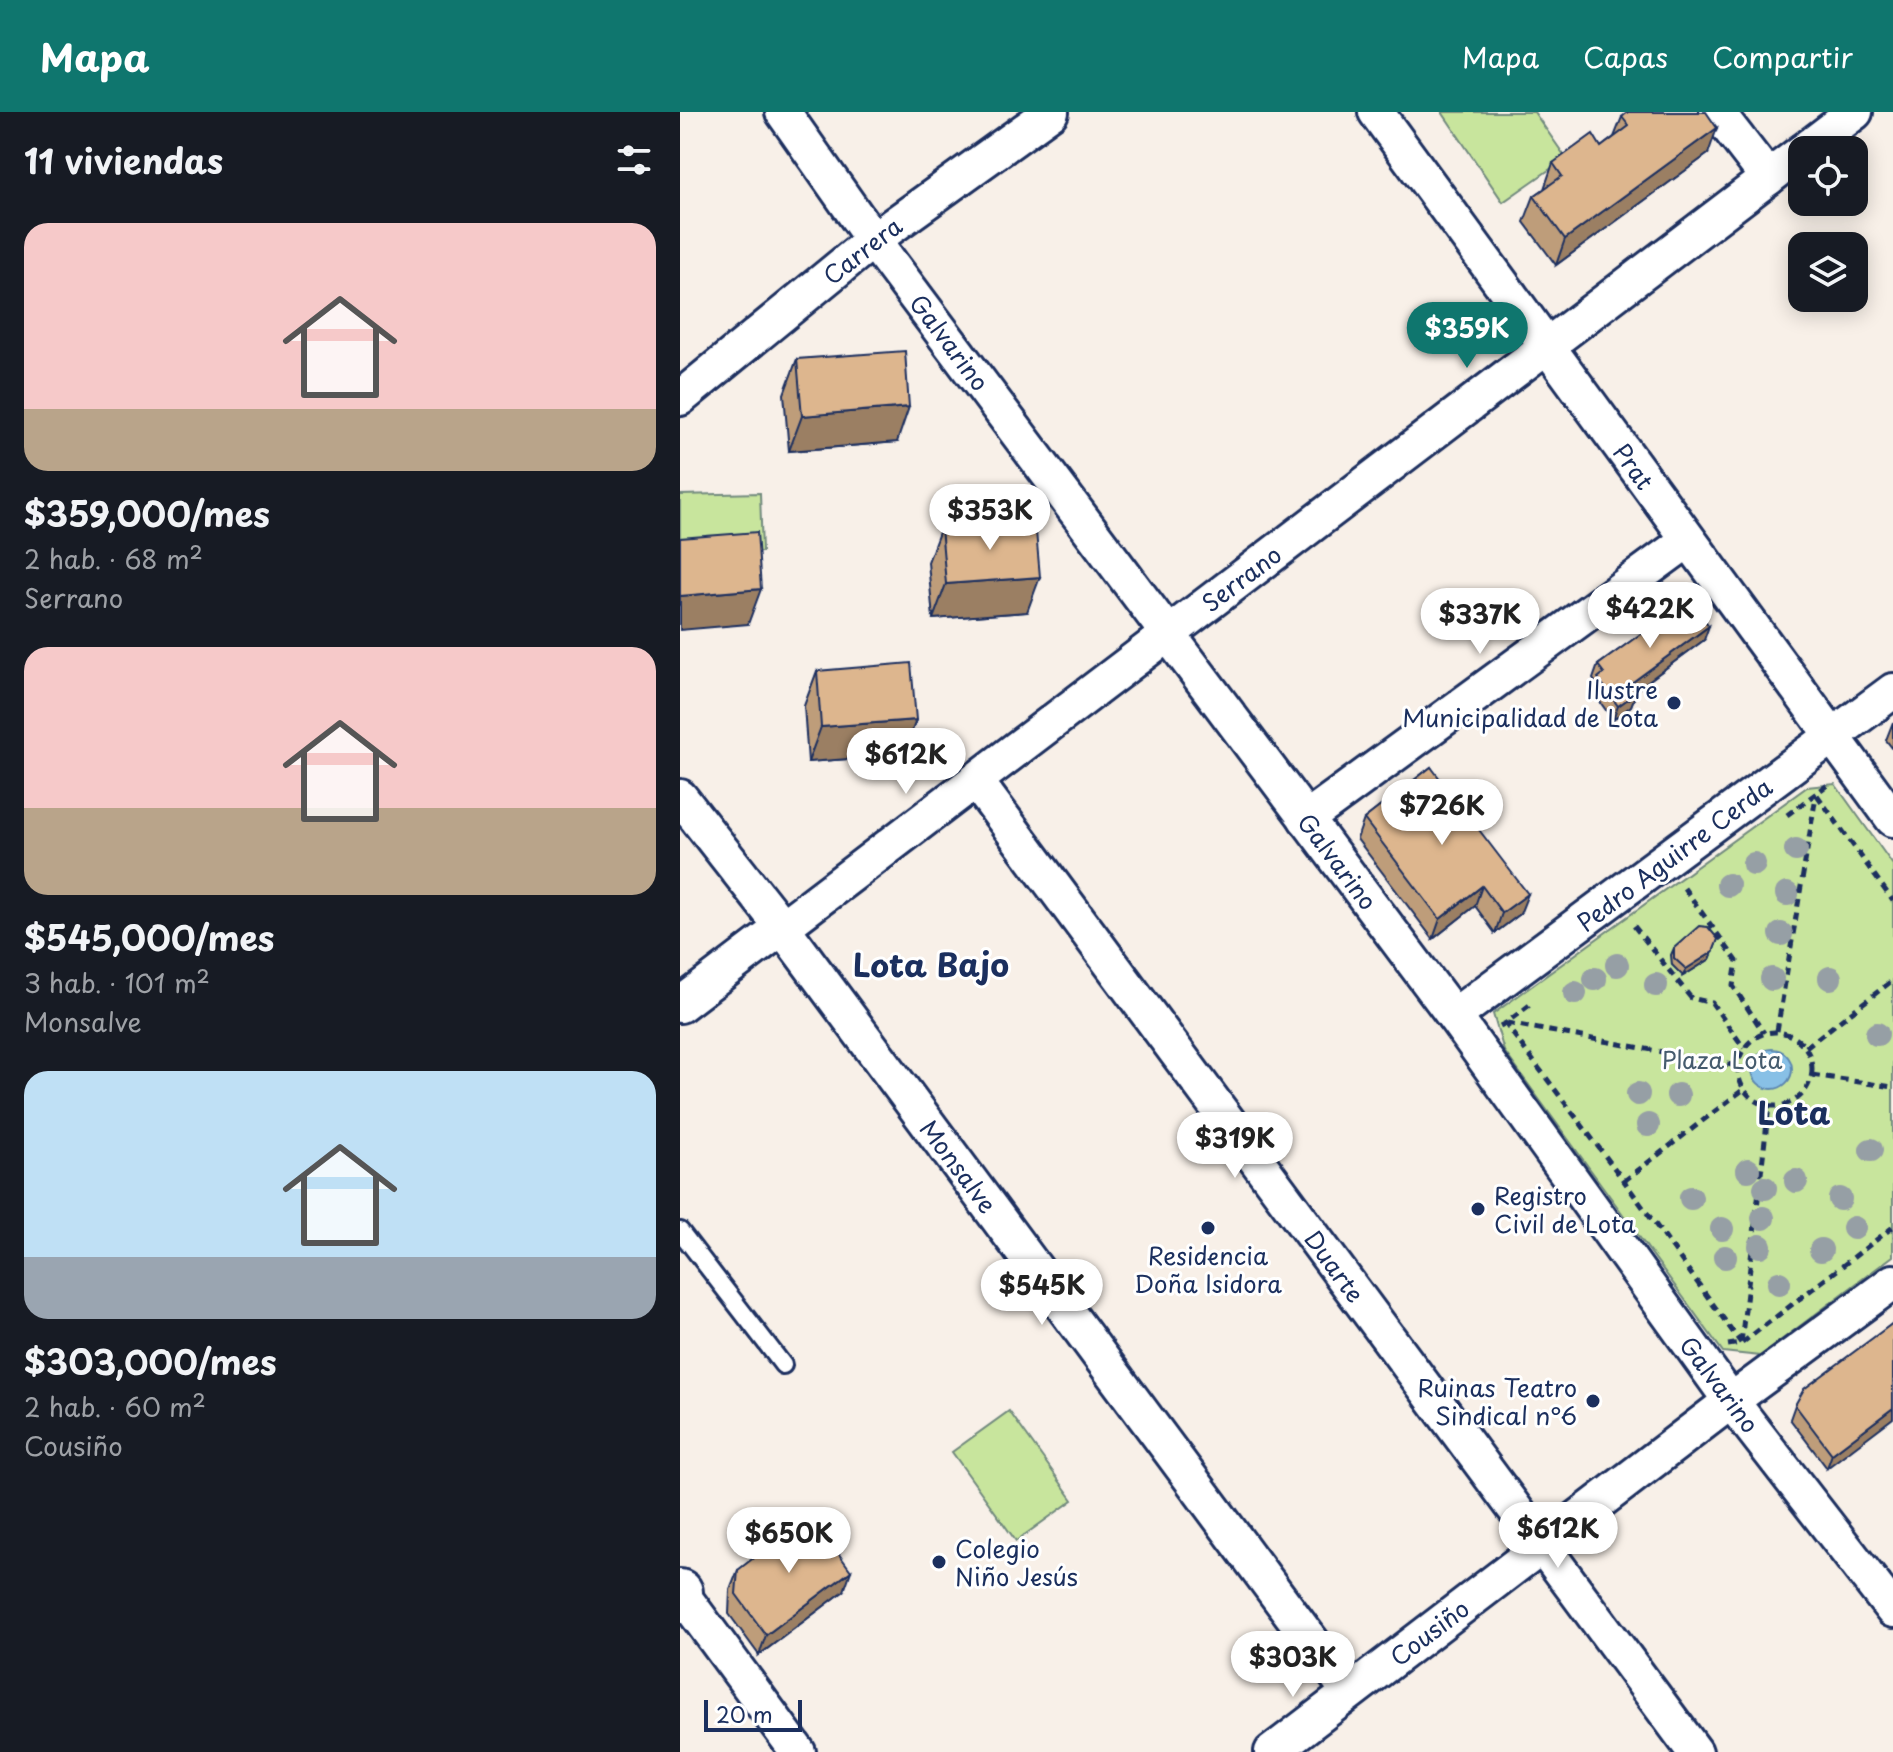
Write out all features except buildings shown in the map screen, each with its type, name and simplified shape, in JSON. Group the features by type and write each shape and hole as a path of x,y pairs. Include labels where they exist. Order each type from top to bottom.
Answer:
{"street":[{"name":"Galvarino","path":"783,112 873,240 1306,819 1466,1008 1696,1353 1893,1610"},
{"name":"Carrera","path":"680,398 873,240 1051,112"},
{"name":"Prat","path":"1376,112 1893,819"},
{"path":"1717,112 1768,178"},
{"name":"Serrano","path":"1823,136 1855,112"},
{"name":"Serrano","path":"680,1005 1788,163"},
{"path":"1306,819 1688,540"},
{"name":"Pedro Aguirre Cerda","path":"1466,1008 1893,691"},
{"name":"Duarte","path":"975,780 1695,1752"},
{"name":"Monsalve","path":"680,797 782,927 1349,1692"},
{"name":"Cousiño","path":"1272,1752 1731,1401 1893,1282"},
{"path":"680,1593 798,1752"}],"lane":[{"path":"680,1231 783,1365"}],"path":[{"path":"1795,763 1893,901"},
{"path":"1777,1031 1816,794"},
{"path":"1684,888 1737,961 1733,986 1764,1033"},
{"path":"1634,926 1691,998 1712,1003 1744,1048"},
{"path":"1806,1047 1893,980"},
{"path":"1466,1008 1506,1023 1738,1066"},
{"path":"1506,1023 1741,1343 1761,1380"},
{"path":"1777,1031 1798,1039 1806,1047 1812,1063 1807,1090 1800,1098 1780,1107 1759,1103 1750,1097 1738,1074 1744,1048 1764,1033 1777,1031"},
{"path":"1812,1075 1893,1087"},
{"path":"1624,1181 1744,1089"},
{"path":"1741,1343 1769,1106"},
{"path":"1696,1353 1741,1343 1893,1227"}],"green space":[{"path":"1442,112 1534,112 1566,158 1503,202"},
{"path":"760,493 762,552 680,555 680,495"},
{"name":"Plaza Lota","path":"1835,784 1893,865 1893,1256 1760,1356 1723,1352 1504,1051 1493,1014 1807,787"},
{"path":"1009,1411 1073,1500 1016,1541 952,1452"}],"water":[{"path":"1772,1049 1786,1055 1792,1069 1786,1083 1772,1089 1758,1083 1752,1069 1758,1055"}],"place":[{"name":"Ilustre Municipalidad de Lota","path":"1674,703"},
{"name":"Registro Civil de Lota","path":"1478,1209"},
{"name":"Residencia Doña Isidora","path":"1208,1228"},
{"name":"Ruinas Teatro Sindical n°6","path":"1593,1401"},
{"name":"Colegio Niño Jesús","path":"939,1562"}],"district":[{"name":"Lota Bajo","path":"931,964"},
{"name":"Lota","path":"1794,1112"}]}
